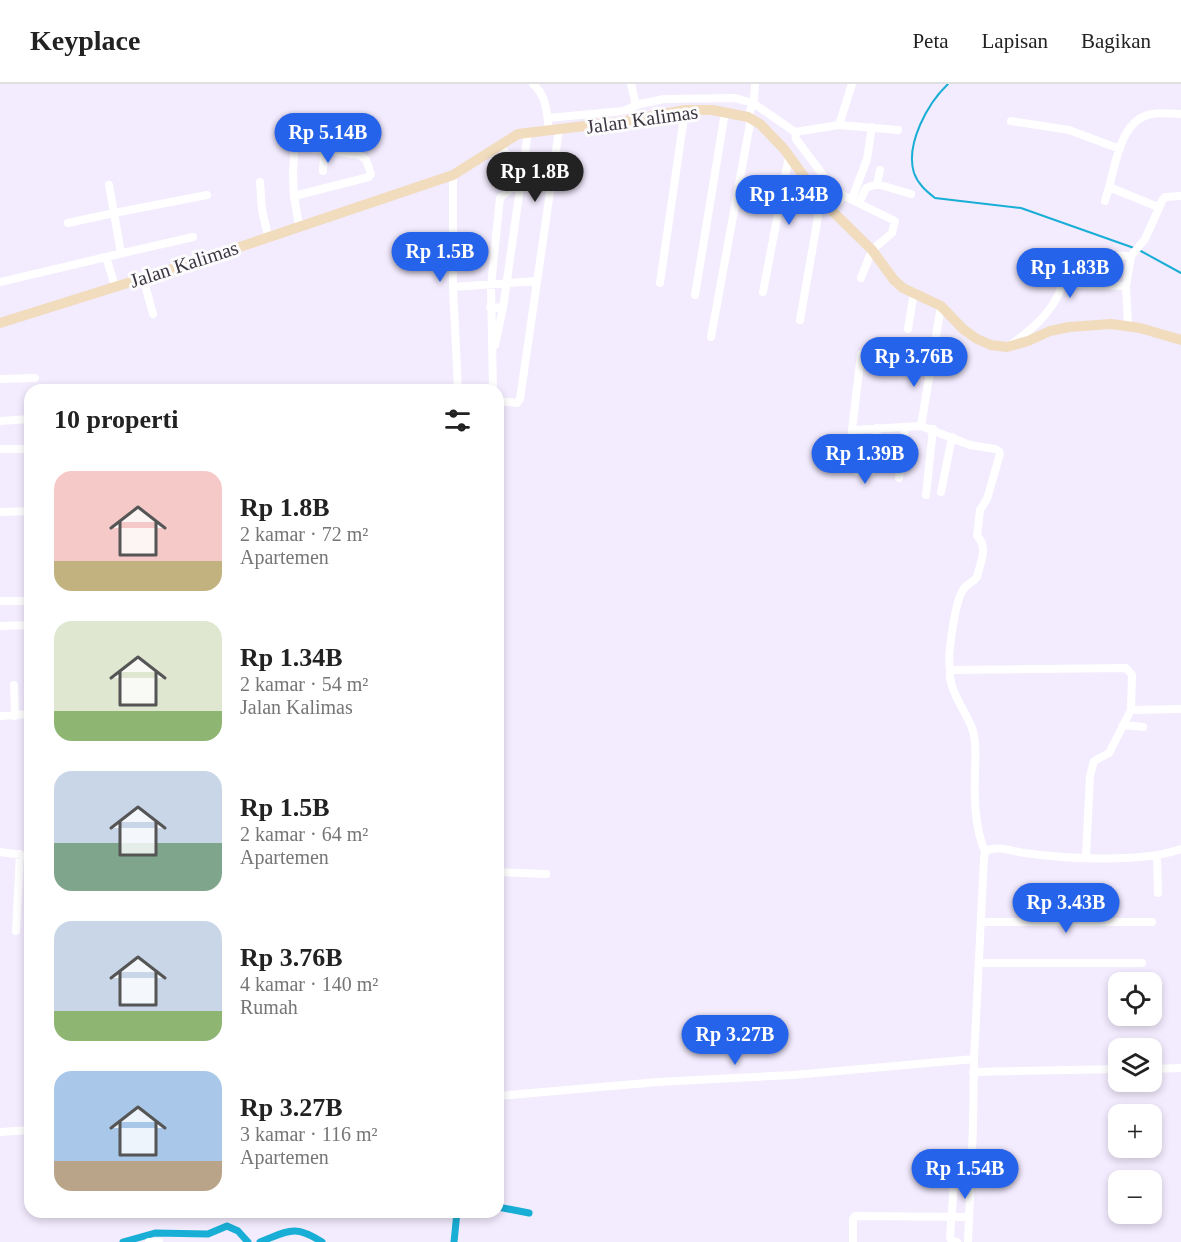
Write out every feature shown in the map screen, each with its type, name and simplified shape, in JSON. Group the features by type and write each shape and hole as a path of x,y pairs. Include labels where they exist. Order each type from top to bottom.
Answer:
{"street":[{"path":"504,401 517,402 520,399 536,281 550,126 541,93 533,84"},
{"path":"631,84 636,105"},
{"path":"711,337 755,84"},
{"path":"838,125 852,84"},
{"path":"550,126 623,111 636,105 664,99 735,98 750,111 795,132 838,125 898,130"},
{"path":"660,283 685,110"},
{"name":"Jalan Kalimas","path":"0,322 143,278 453,175 518,134 550,126 626,122 685,110 750,111 789,156 821,200 842,203 875,247 894,280 941,306 963,329 977,339 991,345 1007,347"},
{"path":"695,295 725,112"},
{"path":"1105,201 1120,149 1130,127 1142,117 1157,113 1181,114"},
{"path":"1011,122 1069,130 1120,149"},
{"path":"842,203 867,159 872,127"},
{"path":"492,358 503,308 528,132"},
{"path":"795,132 795,139 842,203 895,221 896,225 892,233 875,247 861,278"},
{"path":"295,136 294,196 299,226"},
{"path":"500,145 521,177"},
{"path":"294,146 364,157 370,176 294,196"},
{"path":"323,171 324,150"},
{"path":"763,292 789,156"},
{"path":"876,184 880,170"},
{"path":"453,175 453,286 458,384"},
{"path":"493,384 490,307 500,198 521,177"},
{"path":"260,182 262,210 268,236"},
{"path":"842,203 876,184 911,194"},
{"path":"109,185 122,254"},
{"path":"1110,187 1158,207"},
{"path":"68,223 207,195"},
{"path":"1128,325 1126,286 1132,255 1145,239 1158,207 1165,197 1181,196"},
{"path":"800,320 821,200"},
{"path":"0,282 193,237"},
{"path":"1007,347 1030,330 1048,312 1063,284 1074,255 1132,255"},
{"path":"106,257 115,286"},
{"path":"143,278 153,314"},
{"path":"453,286 536,281"},
{"path":"1063,284 1126,286"},
{"path":"908,330 914,292"},
{"path":"921,426 941,306"},
{"path":"490,307 503,308"},
{"path":"1007,347 1050,331 1094,324 1128,325 1181,340"},
{"path":"861,354 852,430 853,466 857,472 872,471 876,465 877,428"},
{"path":"0,379 34,378"},
{"path":"0,421 24,419"},
{"path":"899,478 905,426"},
{"path":"852,430 921,426 970,445 999,450 1000,454 987,499 980,510 977,536 984,545 977,577 967,584 958,600 948,658 950,675 974,733 975,812 985,852 974,1059 968,1242"},
{"path":"926,495 933,429"},
{"path":"941,492 952,437"},
{"path":"0,449 24,449"},
{"path":"0,512 24,511"},
{"path":"0,601 24,601"},
{"path":"0,626 24,626"},
{"path":"950,670 1126,669 1132,675 1131,710 1109,753 1094,761 1092,766 1086,857"},
{"path":"14,685 15,716"},
{"path":"1131,710 1181,709"},
{"path":"0,716 24,715"},
{"path":"1123,725 1143,728"},
{"path":"985,852 993,848 1027,854 1086,857 1157,855 1181,849"},
{"path":"0,852 24,855"},
{"path":"16,931 20,854"},
{"path":"1157,855 1158,893"},
{"path":"504,872 546,874"},
{"path":"981,922 1152,922"},
{"path":"979,963 1142,963"},
{"path":"504,1095 658,1082 783,1076 974,1059"},
{"path":"1162,1069 1181,1068"},
{"path":"974,1072 1108,1070"},
{"path":"0,1132 24,1130"},
{"path":"920,1165 971,1170"},
{"path":"955,1168 950,1237 951,1240 957,1242"},
{"path":"853,1242 855,1216 969,1217"},
{"path":"149,1242 159,1242"}],"waterway":[{"path":"948,84 926,113 913,150 914,173 928,193 935,198 1021,208 1134,248"},
{"path":"1139,250 1181,273"},
{"path":"504,1208 529,1213"},
{"path":"454,1242 456,1218"},
{"path":"123,1242 155,1233 208,1234 227,1226 238,1231 248,1242"},
{"path":"260,1242 291,1231 305,1233 322,1242"}]}
